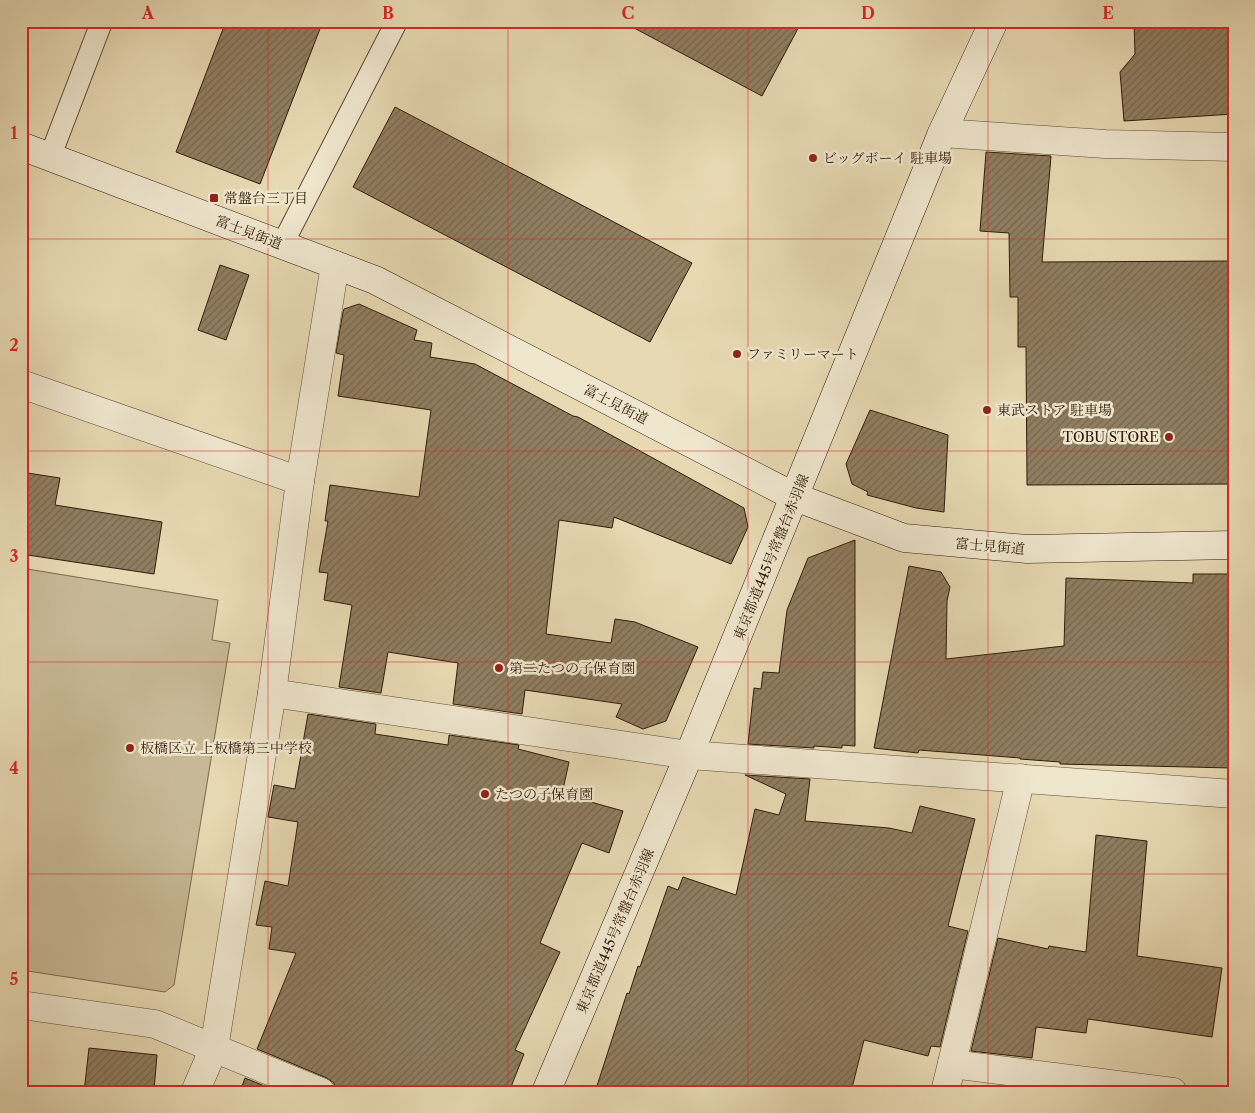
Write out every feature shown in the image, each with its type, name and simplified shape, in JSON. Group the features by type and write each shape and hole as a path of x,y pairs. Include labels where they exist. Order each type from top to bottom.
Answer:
{"street":[{"name":"東京都道445号常盤台赤羽線","path":"546,1092 690,755 942,133 994,21"},
{"path":"942,133 1105,144 1234,147"},
{"name":"富士見街道","path":"21,146 375,280 795,497 904,538 1027,550 1234,545"},
{"path":"195,1092 214,1048 272,693 300,481 335,265"},
{"path":"21,384 300,481"},
{"path":"272,693 690,755 1234,794"},
{"path":"945,1092 1021,778"},
{"path":"21,1005 155,1024 321,1092"},
{"path":"952,1064 1173,1092"}],"lane":[{"path":"50,156 102,21"},
{"path":"282,244 397,21"}],"shaded area":[{"path":"21,568 218,600 212,640 230,643 174,985 165,992 21,970"}],"building":[{"path":"226,21 323,21 260,184 176,152"},
{"path":"621,21 802,21 762,96"},
{"path":"1134,21 1234,21 1234,114 1124,121 1120,72 1135,54"},
{"path":"395,107 692,263 650,342 353,187"},
{"path":"986,152 1051,156 1042,262 1234,261 1234,484 1027,485 1026,347 1018,347 1018,297 1010,297 1009,233 980,231"},
{"path":"220,265 249,275 226,340 198,330"},
{"path":"359,304 417,330 414,340 432,343 430,357 475,364 578,417 744,508 748,527 731,564 614,517 612,528 559,520 546,634 611,643 615,619 635,622 698,647 666,721 643,729 616,717 622,704 525,690 522,714 453,704 458,663 388,652 381,693 339,687 352,605 324,600 328,573 319,572 328,521 325,521 330,485 419,497 431,410 338,396 344,355 336,353 343,312 344,309"},
{"path":"870,410 948,435 944,512 916,508 867,495 868,492 852,484 846,464"},
{"path":"21,472 60,478 55,505 162,522 154,574 21,554"},
{"path":"855,540 855,746 842,745 842,748 814,746 814,748 748,744 754,688 761,689 763,672 779,673 787,610 808,558"},
{"path":"909,566 941,572 950,587 947,601 946,659 1064,646 1066,578 1193,583 1193,574 1234,574 1232,768 1060,764 1060,762 1020,758 919,750 918,753 874,748"},
{"path":"308,714 376,724 375,734 448,745 449,735 519,745 518,749 569,762 562,794 623,811 609,853 582,843 540,943 560,952 515,1050 524,1054 509,1092 336,1092 334,1083 327,1078 257,1049 296,953 269,949 272,927 256,925 265,881 288,886 298,822 268,817 274,785 295,789"},
{"path":"745,775 810,779 805,821 889,828 912,833 920,806 975,819 948,926 968,931 940,1047 931,1046 928,1056 864,1040 851,1092 595,1092 627,993 629,994 638,966 640,967 668,886 678,890 683,877 736,895 755,809 779,815 786,794"},
{"path":"1096,835 1147,841 1137,956 1222,968 1212,1037 1088,1019 1086,1033 1036,1027 1032,1058 971,1051 998,938 1048,949 1049,946 1086,952"},
{"path":"89,1048 157,1055 154,1090 84,1092"},
{"path":"245,1078 279,1092 240,1092"}],"place":[{"name":"ビッグボーイ 駐車場","path":"813,158"},
{"name":"常盤台三丁目","path":"214,198"},
{"name":"ファミリーマート","path":"737,354"},
{"name":"東武ストア 駐車場","path":"987,410"},
{"name":"TOBU STORE","path":"1169,437"},
{"name":"第二たつの子保育園","path":"499,668"},
{"name":"板橋区立 上板橋第三中学校","path":"130,748"},
{"name":"たつの子保育園","path":"485,794"}]}
